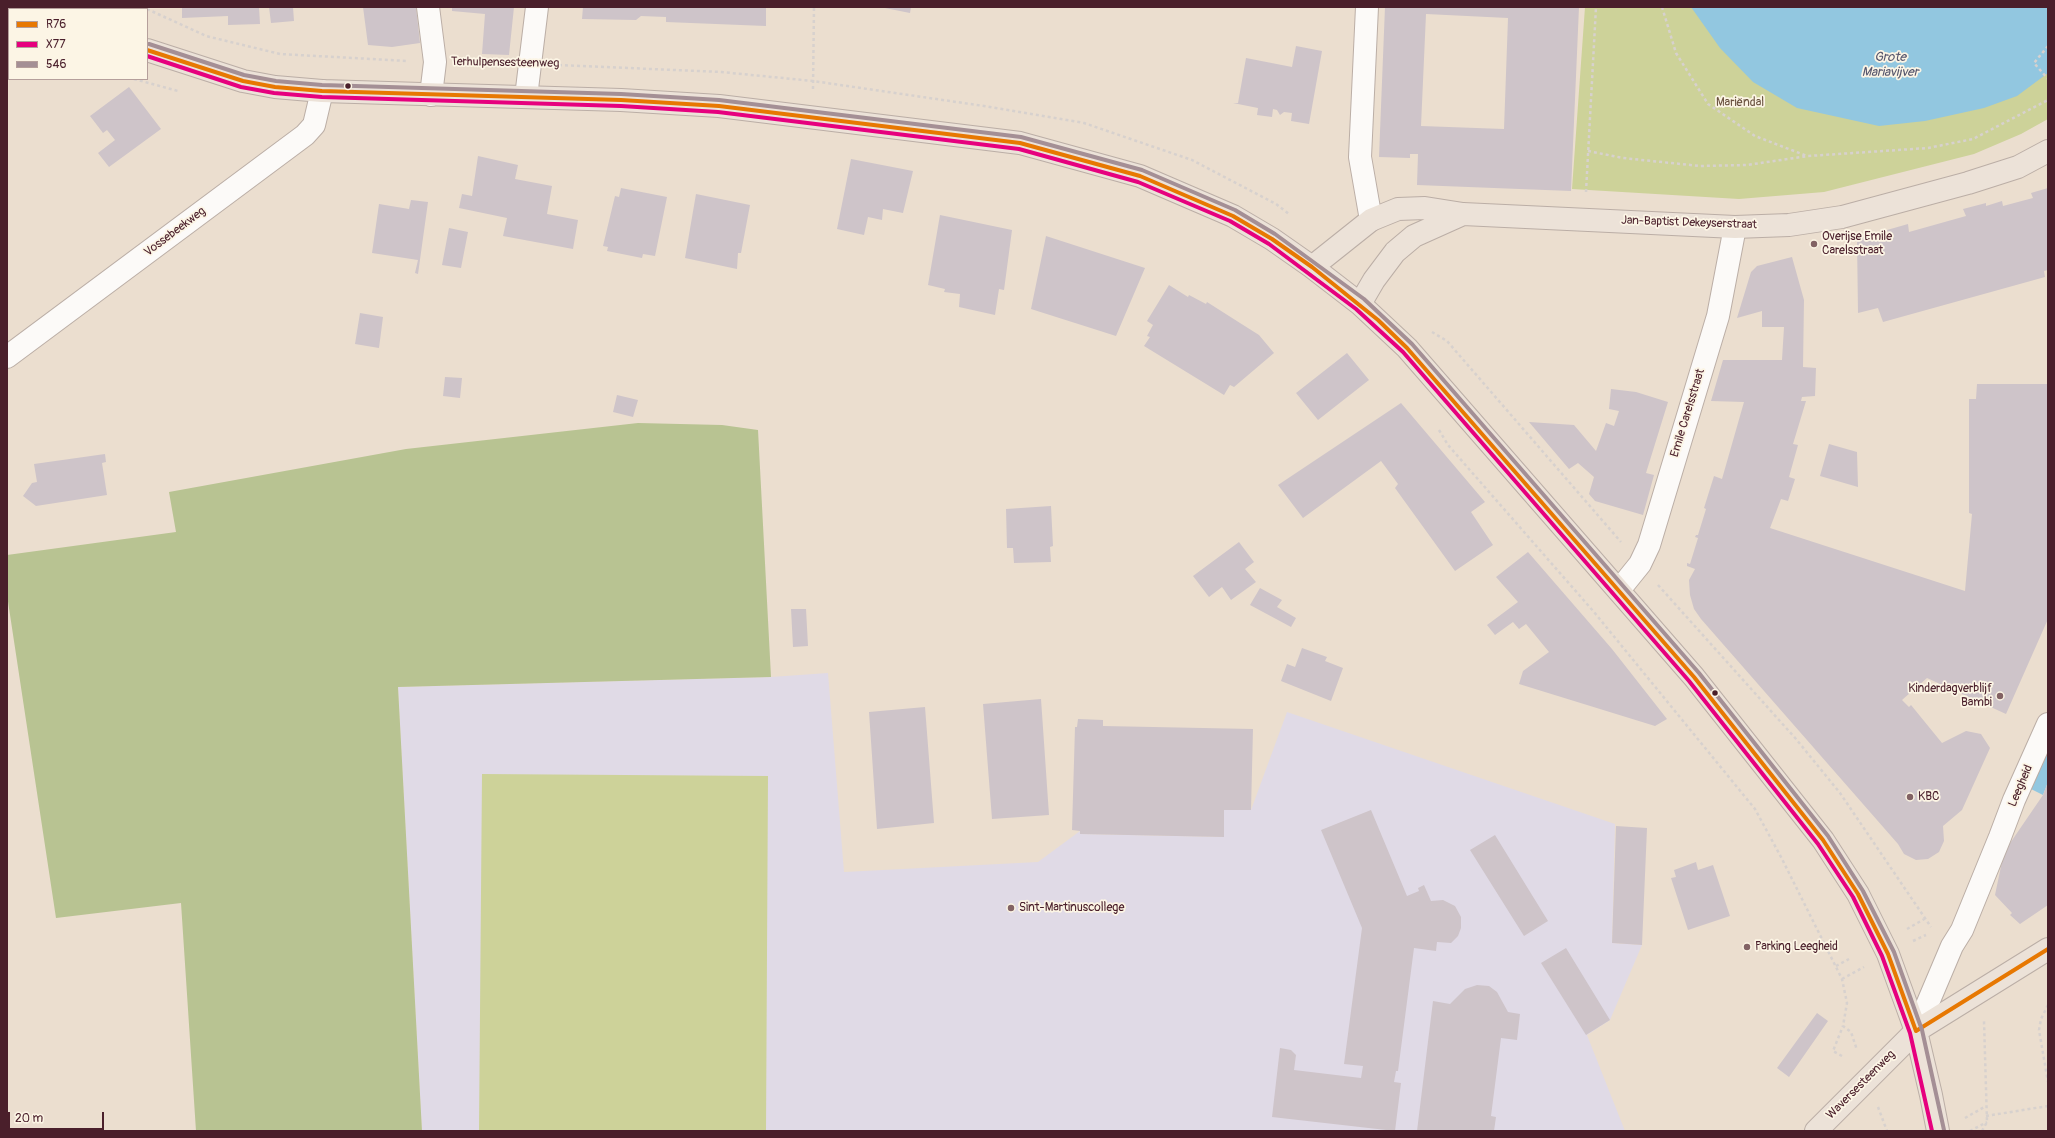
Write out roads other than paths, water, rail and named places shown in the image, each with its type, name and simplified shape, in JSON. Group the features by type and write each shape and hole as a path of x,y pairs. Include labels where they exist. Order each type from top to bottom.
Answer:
{"main road":[{"path":"148,50 243,81 275,87 322,91 621,100 719,106 1020,143 1140,176 1232,216 1272,239 1312,267 1360,304 1407,348 1694,677 1823,840 1858,894 1888,954 1916,1031 1938,1131"},
{"name":"Jan-Baptist Dekeyserstraat","path":"1312,267 1371,220 1398,209 1425,208 1463,214 1736,227 1789,225 1842,217 1968,183 2018,167 2048,151"},
{"name":"Jan-Baptist Dekeyserstraat","path":"1360,304 1374,280 1396,252 1414,236 1463,214"},
{"name":"Waversesteenweg","path":"1816,1131 1916,1031 2048,949"}],"street":[{"path":"428,7 435,62 430,95"},
{"path":"526,98 537,7"},
{"path":"1367,7 1360,157 1371,220"},
{"name":"Vossebeekweg","path":"7,357 305,135 314,125 322,91"},
{"name":"Emile Carelsstraat","path":"1618,590 1640,564 1649,545 1718,316 1736,227"},
{"name":"Leegheid","path":"1916,1031 1952,946 1962,930 2014,800 2048,724"}],"water":[{"name":"Grote Mariavijver","path":"1691,7 2048,7 2048,73 2017,96 1984,108 1925,121 1879,126 1797,108 1753,82 1720,48"},
{"path":"2048,751 2048,782 2043,795 2031,789"}],"place":[{"name":"Overijse Emile Carelsstraat","path":"1814,244"},
{"name":"Kinderdagverblijf Bambi","path":"2000,696"},
{"name":"KBC","path":"1910,797"},
{"name":"Sint-Martinuscollege","path":"1011,908"},
{"name":"Parking Leegheid","path":"1747,947"}],"park label":[{"name":"Mariëndal","path":"1740,103"}]}
